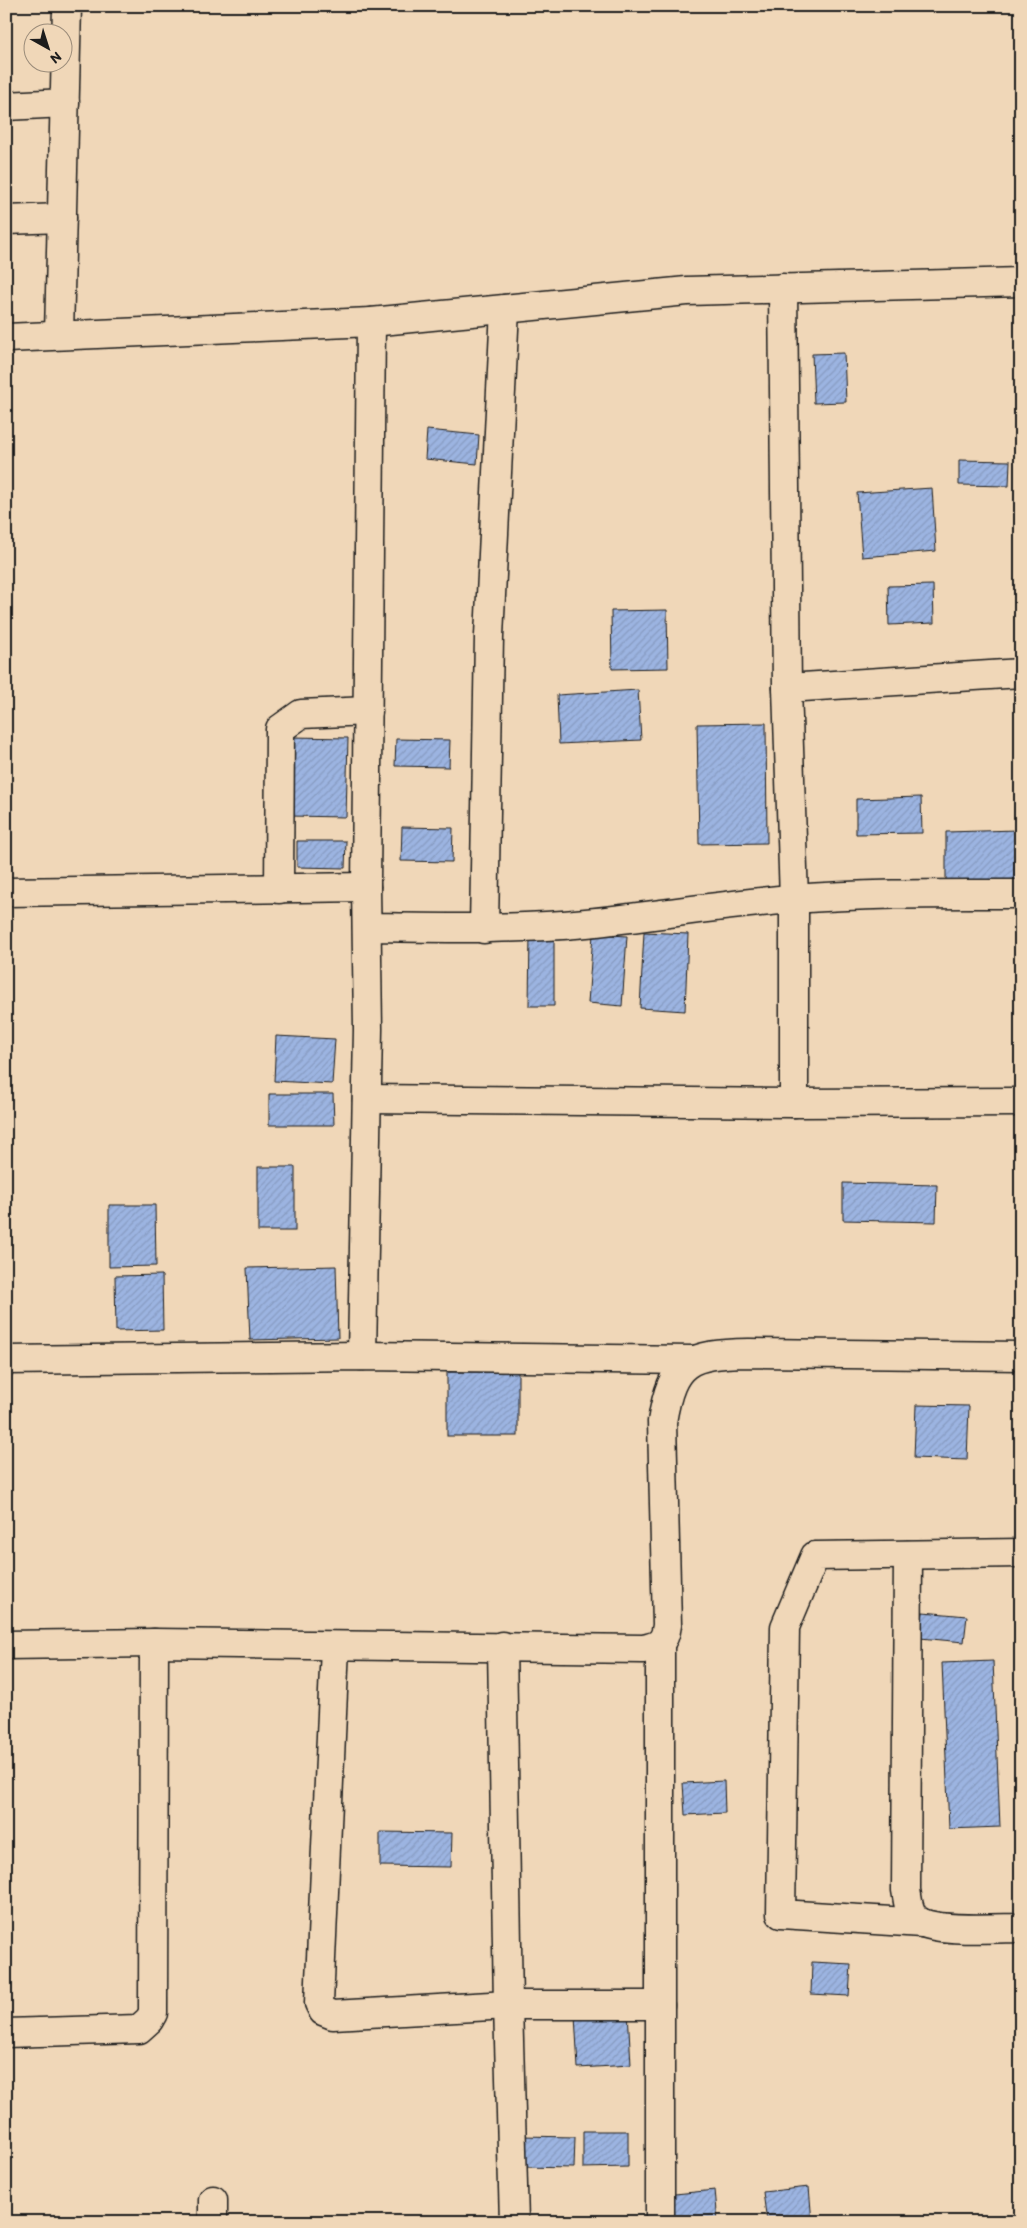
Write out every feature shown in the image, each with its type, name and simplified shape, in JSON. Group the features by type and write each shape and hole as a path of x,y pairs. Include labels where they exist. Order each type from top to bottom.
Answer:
{"street":[{"path":"59,334 67,6"},
{"path":"6,106 65,104"},
{"path":"6,220 62,218"},
{"path":"6,338 59,334 371,322 687,291 1021,282"},
{"path":"783,288 787,688 794,899 794,1103"},
{"path":"484,929 488,636 505,309"},
{"path":"362,1356 367,1099 366,887 371,322"},
{"path":"787,688 1021,673"},
{"path":"279,889 280,729 301,714 368,711"},
{"path":"6,892 366,887"},
{"path":"367,927 484,929 586,923 700,908 794,899 882,894 1021,894"},
{"path":"367,1099 794,1103 1021,1102"},
{"path":"6,1360 362,1356 693,1360 712,1354 749,1353 1021,1356"},
{"path":"6,1645 502,1646 643,1649 660,1644 666,1636 667,1625 662,1422 667,1392 676,1375 693,1360"},
{"path":"1021,1553 814,1556 785,1626 781,1914 922,1924 937,1928 1021,1928"},
{"path":"908,1555 906,1890 909,1908 915,1918 922,1924"},
{"path":"6,2033 139,2029 149,2020 153,2013 154,1644"},
{"path":"660,1644 660,2222"},
{"path":"502,1646 514,2222"},
{"path":"335,1647 319,2003 323,2011 333,2015 508,2005 660,2005"}],"building":[{"path":"844,353 846,402 814,403 812,354"},
{"path":"427,430 479,435 477,464 425,459"},
{"path":"959,460 1010,461 1009,486 959,485"},
{"path":"932,488 936,551 862,557 857,493"},
{"path":"933,585 934,623 889,625 888,586"},
{"path":"667,610 668,668 612,669 611,611"},
{"path":"638,690 641,740 559,744 557,695"},
{"path":"766,723 767,843 699,844 697,724"},
{"path":"292,737 348,738 346,817 290,816"},
{"path":"396,739 450,740 449,767 395,766"},
{"path":"921,797 922,833 856,834 856,799"},
{"path":"402,827 453,828 452,862 401,861"},
{"path":"1018,830 1018,886 946,887 946,832"},
{"path":"297,841 346,841 345,868 297,867"},
{"path":"644,932 688,934 685,1011 640,1008"},
{"path":"530,934 554,935 554,1006 529,1006"},
{"path":"593,934 627,936 622,1006 588,1003"},
{"path":"276,1036 335,1039 332,1084 274,1081"},
{"path":"269,1094 333,1094 334,1125 269,1125"},
{"path":"258,1167 295,1167 295,1231 258,1231"},
{"path":"843,1183 937,1185 936,1222 843,1220"},
{"path":"109,1205 155,1205 156,1266 109,1267"},
{"path":"336,1266 338,1338 250,1340 247,1268"},
{"path":"162,1275 163,1330 116,1331 115,1276"},
{"path":"447,1372 518,1372 518,1436 447,1436"},
{"path":"916,1405 969,1406 967,1460 914,1458"},
{"path":"923,1612 967,1616 964,1642 920,1638"},
{"path":"993,1661 1000,1827 949,1829 942,1663"},
{"path":"1018,1678 1021,1678 1020,1736"},
{"path":"724,1781 725,1813 685,1815 683,1783"},
{"path":"380,1832 452,1833 451,1867 380,1866"},
{"path":"812,1962 851,1964 849,1996 811,1994"},
{"path":"628,2011 631,2065 578,2068 575,2015"},
{"path":"583,2131 628,2131 628,2167 583,2168"},
{"path":"522,2136 575,2137 574,2168 521,2167"},
{"path":"809,2187 812,2222 767,2222 763,2192"},
{"path":"715,2190 718,2222 668,2222 665,2195"}]}
